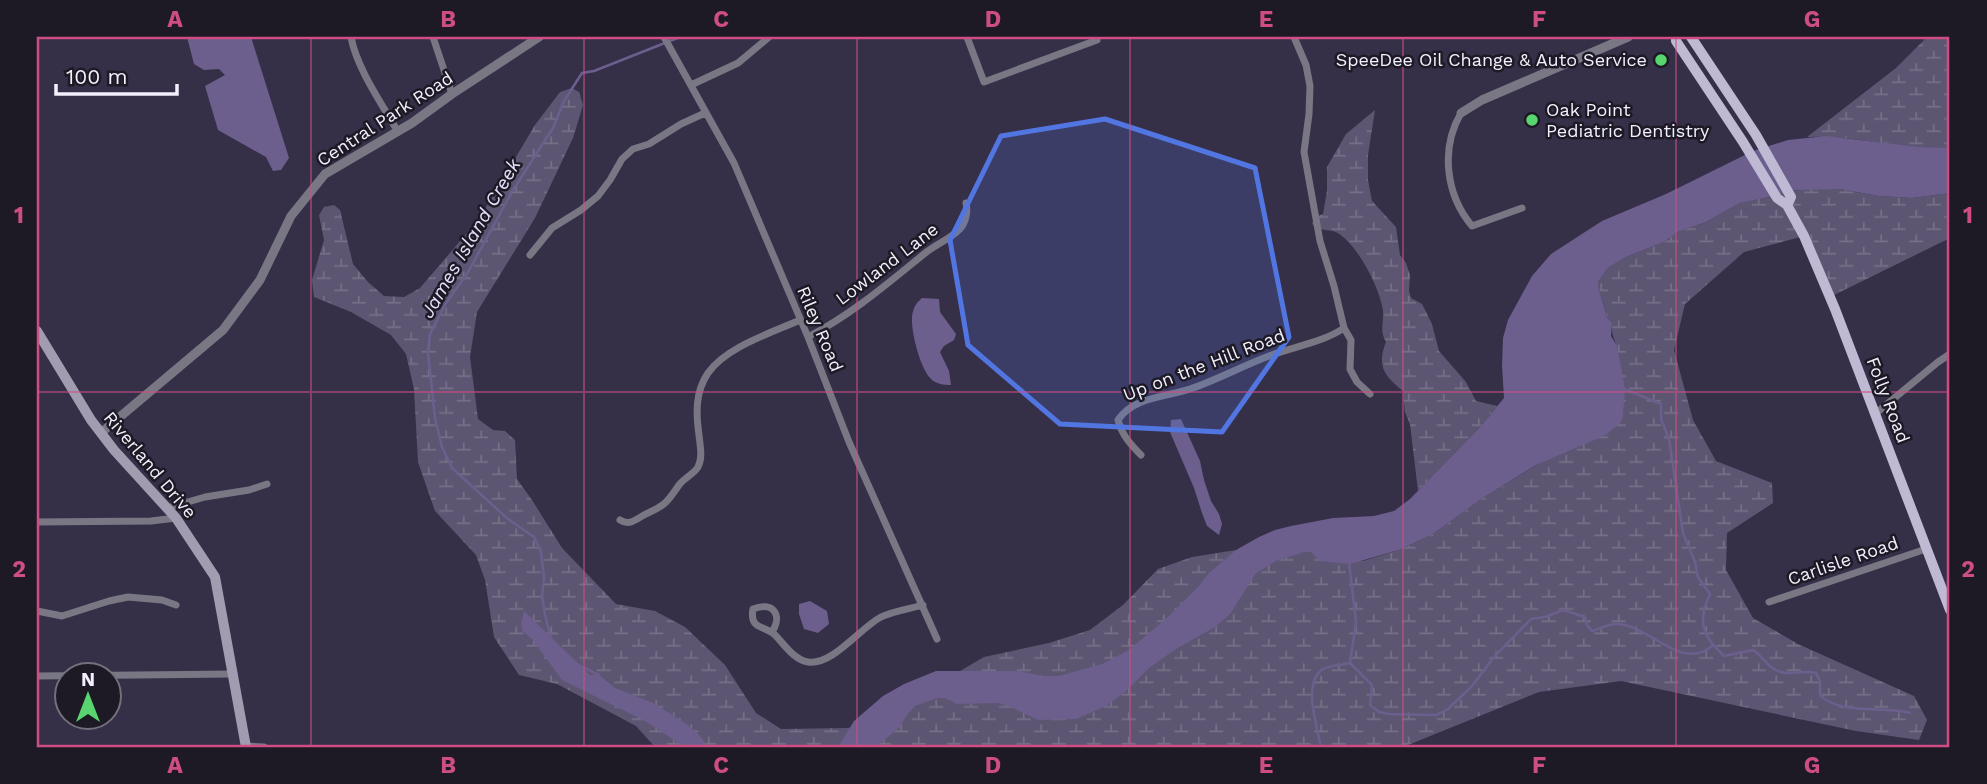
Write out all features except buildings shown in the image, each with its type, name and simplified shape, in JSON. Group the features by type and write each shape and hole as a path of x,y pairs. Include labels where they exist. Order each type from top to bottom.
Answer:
{"main road":[{"name":"Folly Road","path":"1676,37 1676,41 1777,198 1787,205 1804,236 1824,281 1949,605"},
{"name":"Folly Road","path":"1691,37 1756,135 1791,197 1787,205"},
{"name":"Riverland Drive","path":"37,334 91,420 114,450 176,518 215,577 246,747"}],"street":[{"path":"351,37 363,70 398,132"},
{"path":"433,37 452,94"},
{"name":"Central Park Road","path":"102,432 223,330 260,280 291,216 325,174 398,132 539,37"},
{"name":"Riley Road","path":"664,37 734,163 854,453 937,639"},
{"path":"691,85 738,63 769,37"},
{"path":"967,37 984,82 1097,40 1096,37"},
{"path":"1294,37 1306,65 1310,86 1304,152 1320,241 1344,328 1351,340 1350,369 1357,382 1370,394"},
{"path":"1522,208 1472,226 1460,211 1452,190 1448,162 1449,138 1454,124 1461,113 1482,100 1628,37"},
{"path":"530,255 552,228 598,196 622,159 633,149 649,144 705,113"},
{"name":"Lowland Lane","path":"808,337 836,323 958,230 964,222 967,209 965,203"},
{"path":"620,520 625,523 633,522 661,508 681,482 698,469 701,454 696,410 700,390 708,373 740,347 800,320"},
{"name":"Up on the Hill Road","path":"1141,455 1121,430 1118,419 1123,412 1160,395 1182,392 1269,356 1334,335 1344,328"},
{"path":"1875,414 1938,362 1950,356"},
{"path":"167,508 267,484"},
{"path":"37,522 151,521 176,518"},
{"name":"Carlisle Road","path":"1769,602 1926,549"},
{"path":"37,611 62,616 128,597 162,600 176,605"},
{"path":"772,632 800,659 808,663 820,661 833,655 864,627 883,616 923,605"},
{"path":"37,676 234,674"},
{"path":"246,747 264,747"}],"highlighted area":[{"path":"1105,119 1255,168 1289,337 1222,432 1060,424 968,345 950,240 1001,136"}],"green space":[{"path":"1927,37 1950,37 1950,148 1807,137 1896,68"},
{"path":"572,88 579,92 583,105 573,138 535,218 477,312 470,357 478,419 493,430 505,431 515,440 517,479 562,548 616,604 655,611 685,627 725,665 756,713 781,729 848,728 885,715 984,657 1049,643 1090,630 1123,605 1158,569 1192,557 1236,550 1311,552 1363,561 1399,550 1433,534 1483,498 1538,464 1623,418 1619,358 1612,323 1607,317 1598,286 1608,268 1740,203 1782,192 1839,189 1912,198 1950,193 1950,238 1830,297 1804,236 1744,252 1685,304 1674,350 1693,420 1716,461 1772,483 1773,503 1727,533 1726,570 1753,618 1798,644 1914,696 1927,720 1919,740 1856,731 1621,681 1539,692 1403,747 655,747 636,726 557,684 519,675 494,637 485,580 476,555 435,511 418,462 414,389 406,354 391,335 351,312 314,297 312,280 324,240 319,215 324,207 334,205 340,210 353,264 368,282 384,296 404,297 420,288 479,219 535,125 560,92"},
{"path":"1375,110 1368,155 1368,180 1372,201 1396,227 1400,255 1410,275 1411,298 1422,304 1432,324 1439,351 1466,382 1476,401 1497,406 1418,491 1403,391 1391,381 1382,365 1386,342 1382,330 1381,301 1366,267 1352,246 1336,232 1312,224 1315,217 1323,214 1327,167 1346,134"}],"shaded area":[{"path":"187,37 251,37 289,158 281,170 273,171 266,157 218,130 205,86 225,75 219,69 204,70 194,64"},
{"path":"1826,136 1950,148 1950,193 1912,198 1839,189 1797,190 1740,203 1608,268 1598,286 1607,317 1612,323 1611,336 1617,346 1625,389 1623,418 1606,435 1536,465 1433,534 1399,550 1350,564 1320,561 1311,552 1276,561 1256,573 1230,614 1215,627 1149,668 1106,706 1076,719 1038,720 997,703 957,704 945,698 937,698 915,706 899,728 875,747 838,747 854,721 883,696 904,684 936,671 1019,671 1059,676 1102,664 1129,650 1168,617 1208,574 1236,550 1259,537 1291,526 1394,511 1410,499 1479,428 1504,398 1503,338 1508,320 1532,276 1551,254 1602,221 1666,194 1753,151 1788,140"},
{"path":"922,298 939,299 940,312 956,334 954,340 940,352 949,371 951,385 940,384 931,379 920,359 912,317 915,306"},
{"path":"1181,419 1200,461 1211,501 1219,514 1222,524 1219,535 1207,526 1170,432 1171,420"},
{"path":"810,601 827,611 829,624 818,633 804,629 799,614 799,604"},
{"path":"524,611 590,675 599,675 615,688 653,703 688,725 708,747 684,747 647,722 562,680 532,639 522,631"}],"waterway":[{"name":"James Island Creek","path":"551,638 542,596 544,578 541,552 534,537 508,519 452,468 442,447 435,418 428,353 430,334 513,190 553,128 564,101 582,73 594,71 680,37"},
{"path":"1624,389 1661,404 1661,419 1669,439 1683,533 1698,577 1710,594 1704,612 1704,628 1717,649 1724,656 1753,650 1776,670 1785,673 1816,673 1820,681 1820,695 1838,705 1910,713"},
{"path":"1349,562 1356,622 1350,663"},
{"path":"1350,663 1372,685 1370,705 1379,712 1436,715 1448,709 1472,686 1494,657 1531,619 1563,610 1585,617 1592,631 1614,624 1627,625 1688,654 1700,653 1712,646"},
{"path":"1321,747 1314,717 1313,684 1323,669 1350,663"},
{"name":"James Island Creek","path":"576,664 599,675"}],"place":[{"name":"SpeeDee Oil Change & Auto Service","path":"1661,60"},
{"name":"Oak Point Pediatric Dentistry","path":"1532,120"}]}
